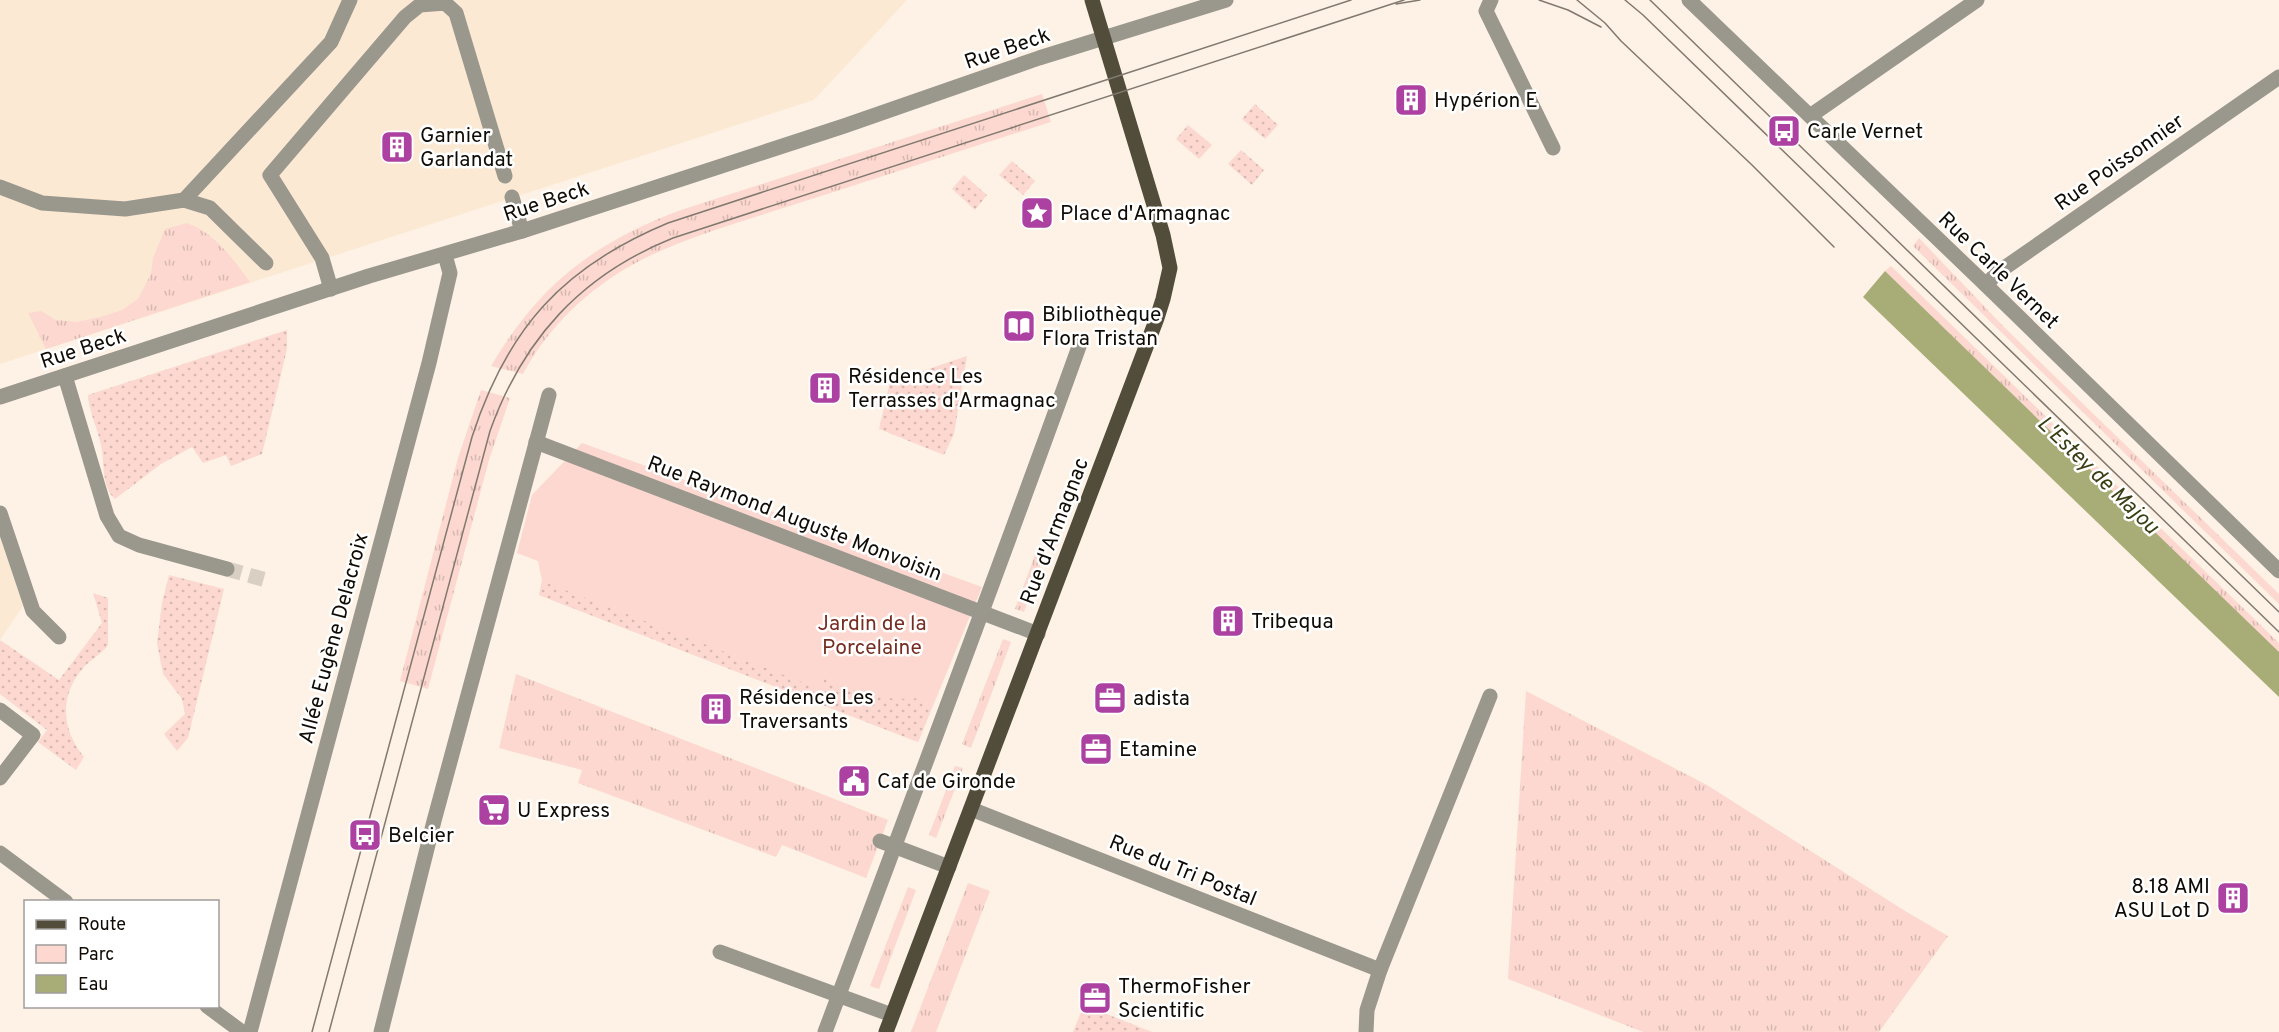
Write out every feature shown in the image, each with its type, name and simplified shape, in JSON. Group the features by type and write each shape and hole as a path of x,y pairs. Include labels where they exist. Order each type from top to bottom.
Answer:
{"main road":[{"name":"Rue d'Armagnac","path":"886,1032 1157,318 1170,268 1163,235 1092,0"}],"street":[{"path":"184,200 331,42 350,0"},
{"name":"Rue Beck","path":"0,397 331,289 522,231 926,99 1103,37 1226,0"},
{"path":"1491,0 1486,11 1553,148"},
{"name":"Rue Carle Vernet","path":"1689,0 2276,562"},
{"path":"1810,116 1977,0"},
{"path":"331,289 322,258 270,175 405,17 420,5 445,3 456,13 505,176"},
{"name":"Rue Poissonnier","path":"1986,285 1997,273 2279,77"},
{"path":"0,187 42,203 125,209 184,200 210,208 266,263"},
{"path":"512,197 522,231"},
{"name":"Allée Eugène Delacroix","path":"250,1032 429,363 450,273 445,255"},
{"name":"Rue d'Armagnac","path":"825,1032 839,996 887,844 983,613 1081,341"},
{"path":"65,376 107,516 119,536 139,546 227,569"},
{"path":"381,1032 434,821 549,395"},
{"name":"Rue Raymond Auguste Monvoisin","path":"536,442 1038,634"},
{"path":"0,513 33,611 59,637"},
{"path":"1366,1032 1367,1010 1380,970 1490,696"},
{"path":"0,710 33,735 0,778"},
{"name":"Rue du Tri Postal","path":"971,809 1380,970"},
{"path":"887,844 949,867"},
{"path":"0,853 63,900"},
{"path":"720,952 892,1015"},
{"path":"210,1008 242,1032"}],"shaded area":[{"path":"0,0 907,0 814,100 0,364"},
{"path":"0,537 23,606 0,640"}],"green space":[{"path":"1042,94 1051,122 735,223 653,254 617,274 585,297 544,340 523,374 491,366 528,312 570,270 619,238 647,224 678,211"},
{"path":"1255,104 1278,125 1265,139 1242,119"},
{"path":"1188,125 1212,145 1199,159 1176,139"},
{"path":"1241,150 1264,170 1252,185 1228,164"},
{"path":"1012,161 1035,181 1023,195 999,175"},
{"path":"964,175 987,195 975,210 952,189"},
{"path":"187,223 207,233 215,240 250,282 46,349 28,313 41,311 56,320 77,322 122,310 138,299 151,274 153,258 165,229"},
{"path":"1919,238 2004,327 2279,594 2279,604 1913,246"},
{"path":"1891,266 2279,643 2279,653 1885,271"},
{"path":"287,330 287,349 262,454 231,466 226,455 203,463 192,447 161,464 115,499 105,481 101,446 88,395"},
{"path":"967,356 954,434 944,455 879,429 890,382"},
{"path":"481,390 510,398 489,460 428,689 400,681 458,458"},
{"name":"Jardin de la Porcelaine","path":"582,443 982,587 918,742 539,595 542,581 538,561 517,553 532,495"},
{"path":"1035,555 1043,558 1024,612 1015,609"},
{"path":"169,575 224,589 188,738 177,751 164,734 185,714 182,699 163,674 157,643 162,603"},
{"name":"Jardin de la Porcelaine","path":"542,581 820,689 825,678 872,696 896,699 922,698 931,710 918,742 539,595"},
{"path":"93,593 108,598 108,645 87,664 76,678 67,700 67,724 76,746 84,757 76,770 38,742 47,730 0,694 0,640 59,680 102,623"},
{"path":"1003,639 1011,642 971,748 962,744"},
{"path":"516,674 888,820 866,878 782,845 776,857 578,783 582,770 499,748"},
{"path":"1526,691 1707,785 1948,936 1879,1032 1643,1032 1508,979"},
{"path":"955,766 963,768 936,838 929,835"},
{"path":"968,883 990,891 936,1032 911,1032"},
{"path":"908,887 916,890 879,989 870,986"},
{"path":"1084,1005 1152,1032 1073,1032"}],"water":[{"path":"1885,271 2279,652 2279,697 1863,297"}],"tunnel":[{"path":"227,569 266,580"}],"tram line":[{"path":"312,1032 472,437 502,364 521,333 543,306 598,260 631,240 668,223 1351,0"},
{"path":"329,1032 490,431 520,367 538,339 559,314 583,291 610,271 640,253 673,238 1404,0"},
{"path":"1396,4 1420,0"},
{"path":"1539,0 1568,10 1601,27"},
{"path":"1577,0 1605,23 1834,247"},
{"path":"1625,0 2279,632"},
{"path":"1650,0 2279,612"}],"place":[{"name":"Hypérion E","path":"1411,100"},
{"name":"Carle Vernet","path":"1784,131"},
{"name":"Garnier Garlandat","path":"397,147"},
{"name":"Place d'Armagnac","path":"1037,213"},
{"name":"Bibliothèque Flora Tristan","path":"1019,326"},
{"name":"Résidence Les Terrasses d'Armagnac","path":"825,388"},
{"name":"Tribequa","path":"1228,621"},
{"name":"adista","path":"1110,698"},
{"name":"Résidence Les Traversants","path":"716,709"},
{"name":"Etamine","path":"1096,749"},
{"name":"Caf de Gironde","path":"854,781"},
{"name":"U Express","path":"494,810"},
{"name":"Belcier","path":"365,835"},
{"name":"8.18 AMI ASU Lot D","path":"2233,898"},
{"name":"ThermoFisher Scientific","path":"1095,998"}],"water label":[{"name":"L'Estey de Majou","path":"2099,474"}]}
